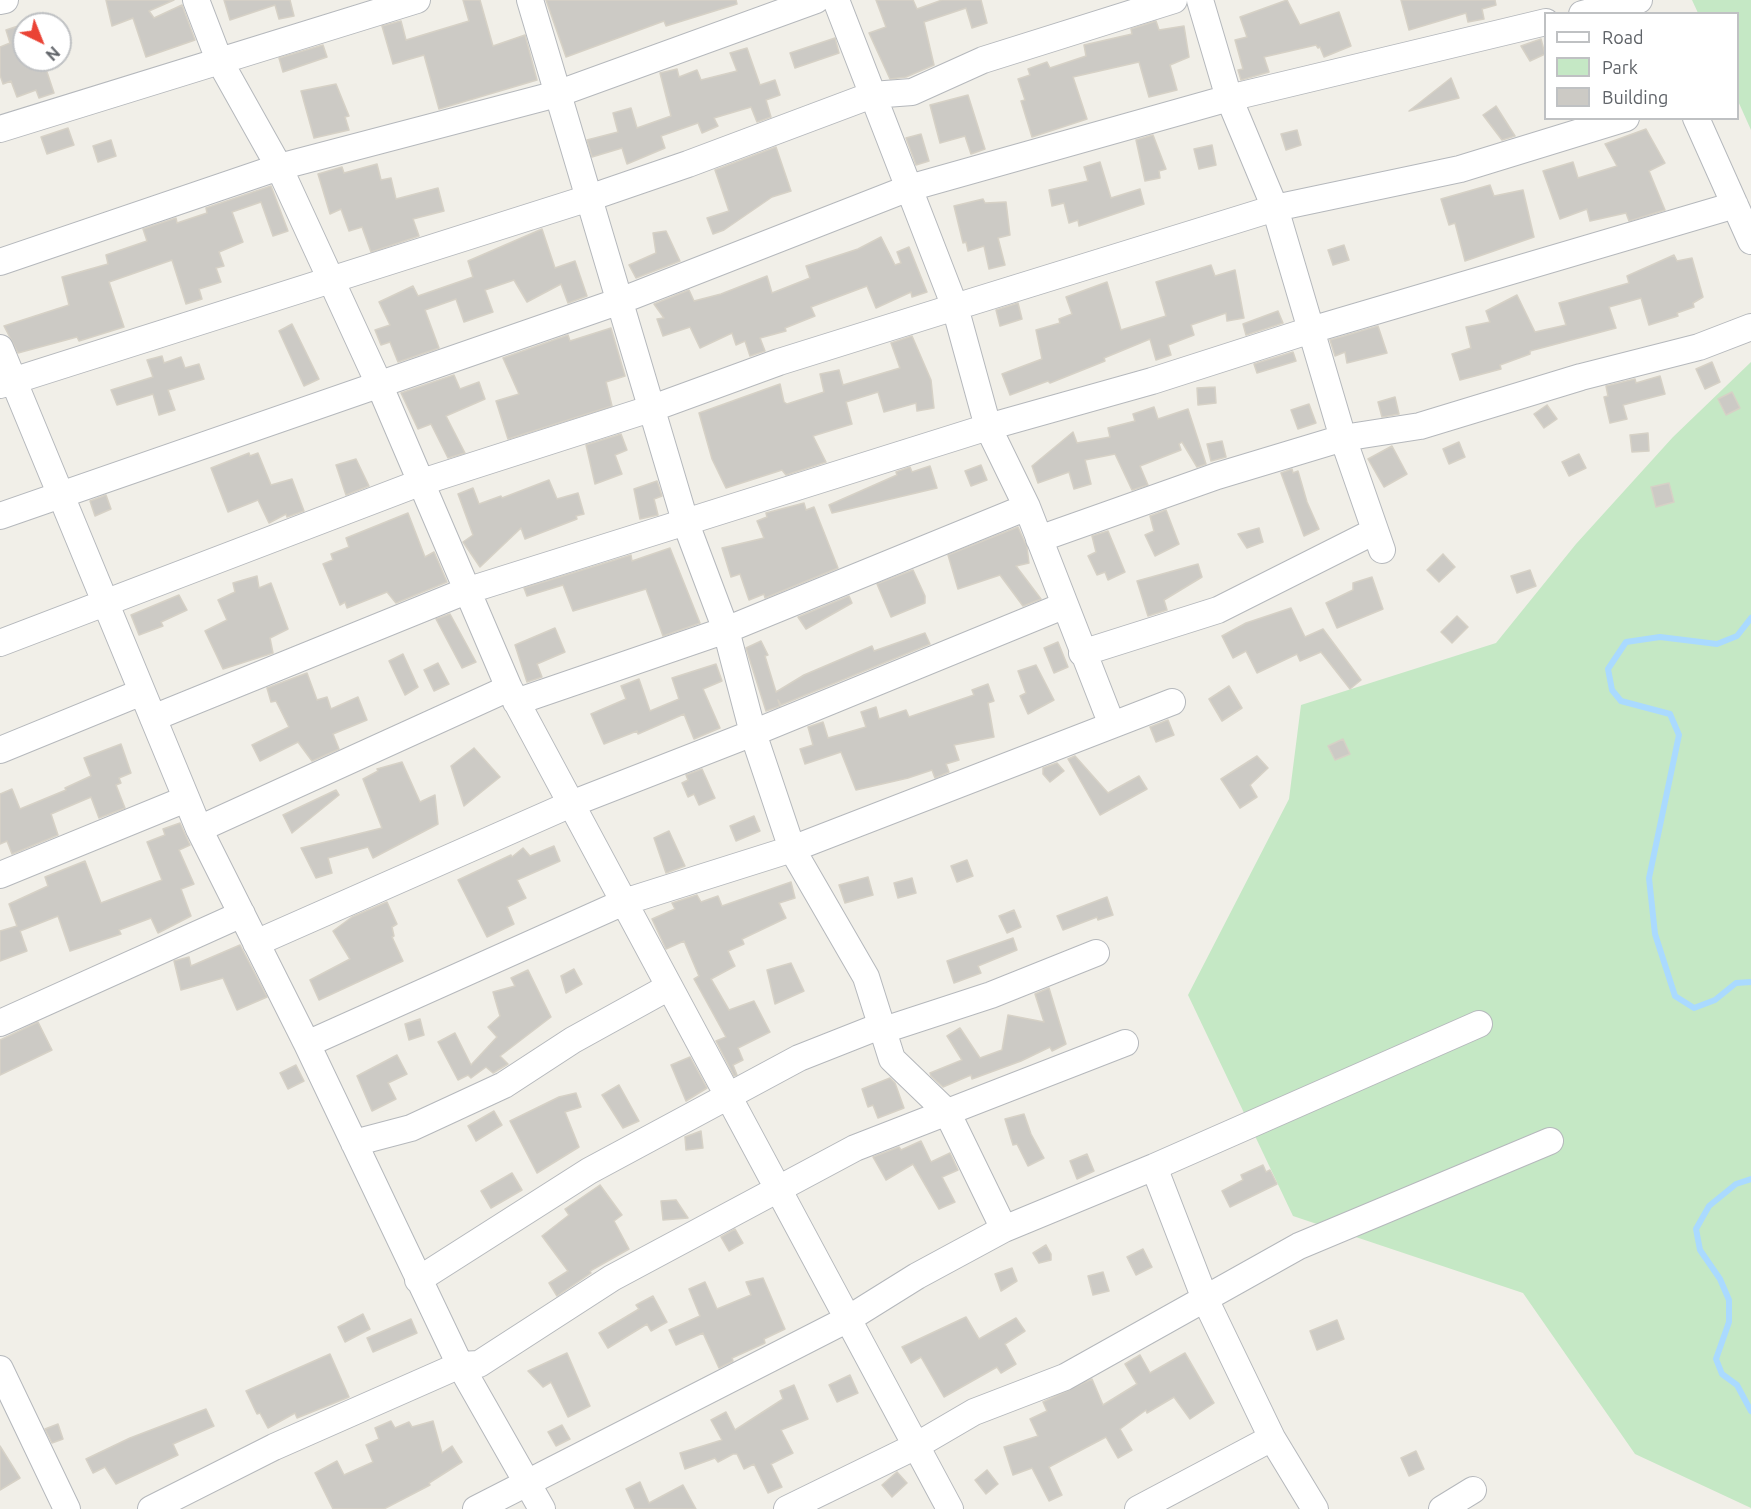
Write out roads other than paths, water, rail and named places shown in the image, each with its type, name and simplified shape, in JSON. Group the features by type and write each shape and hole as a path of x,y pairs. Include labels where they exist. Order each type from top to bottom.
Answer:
{"street":[{"path":"0,2 5,0"},
{"path":"196,0 219,60 279,167 379,384 419,483 513,695 950,1509"},
{"path":"0,129 417,0"},
{"path":"530,0 685,521 726,630 753,733 792,849 866,977 892,1059 947,1112 1004,1229"},
{"path":"0,262 279,167 557,94 816,0"},
{"path":"836,0 955,307 988,427 1027,507 1063,606 1112,725"},
{"path":"7,383 589,198 688,164 872,95 912,92 982,60 1174,0"},
{"path":"1082,653 1218,610 1379,540 1343,438 1275,208 1229,98 1200,0"},
{"path":"1590,12 1641,0"},
{"path":"0,516 620,301 909,188 1229,98 1544,22"},
{"path":"0,643 419,483 653,408 778,362 1275,208 1460,169 1619,120"},
{"path":"1697,120 1751,241"},
{"path":"153,718 466,591 988,427 1152,381 1311,330 1735,205"},
{"path":"1039,540 1216,476 1343,438 1420,426 1581,377 1699,346 1751,327"},
{"path":"0,348 7,383 61,496 199,830 307,1044 460,1365 542,1509"},
{"path":"199,830 513,695 726,630 1027,507"},
{"path":"256,943 571,804 753,733 1063,606"},
{"path":"0,750 142,692"},
{"path":"307,1044 624,902 792,849 1172,702"},
{"path":"0,875 186,799"},
{"path":"0,1023 167,950 242,914"},
{"path":"418,1280 589,1171 800,1058 881,1028 890,1028 991,994 1096,953"},
{"path":"354,1143 411,1128 504,1085 573,1041 669,987"},
{"path":"476,1509 848,1319 917,1276 1004,1229 1154,1167 1479,1024"},
{"path":"151,1509 274,1447 460,1365 480,1364 612,1278 855,1148 1125,1043"},
{"path":"786,1509 916,1445 974,1412 1065,1377 1299,1246 1550,1141"},
{"path":"1154,1167 1205,1299 1272,1438 1315,1509"},
{"path":"0,1369 8,1409 67,1509"},
{"path":"1138,1509 1272,1438"},
{"path":"1442,1509 1473,1490"}],"waterway":[{"path":"1751,618 1737,636 1717,644 1660,637 1626,642 1608,669 1612,690 1621,701 1670,714 1679,735 1649,878 1655,934 1675,996 1694,1008 1715,1000 1736,983 1751,982"},
{"path":"1751,1179 1736,1184 1709,1206 1696,1229 1700,1250 1720,1279 1729,1300 1729,1322 1716,1359 1722,1374 1737,1385 1751,1411"}]}
